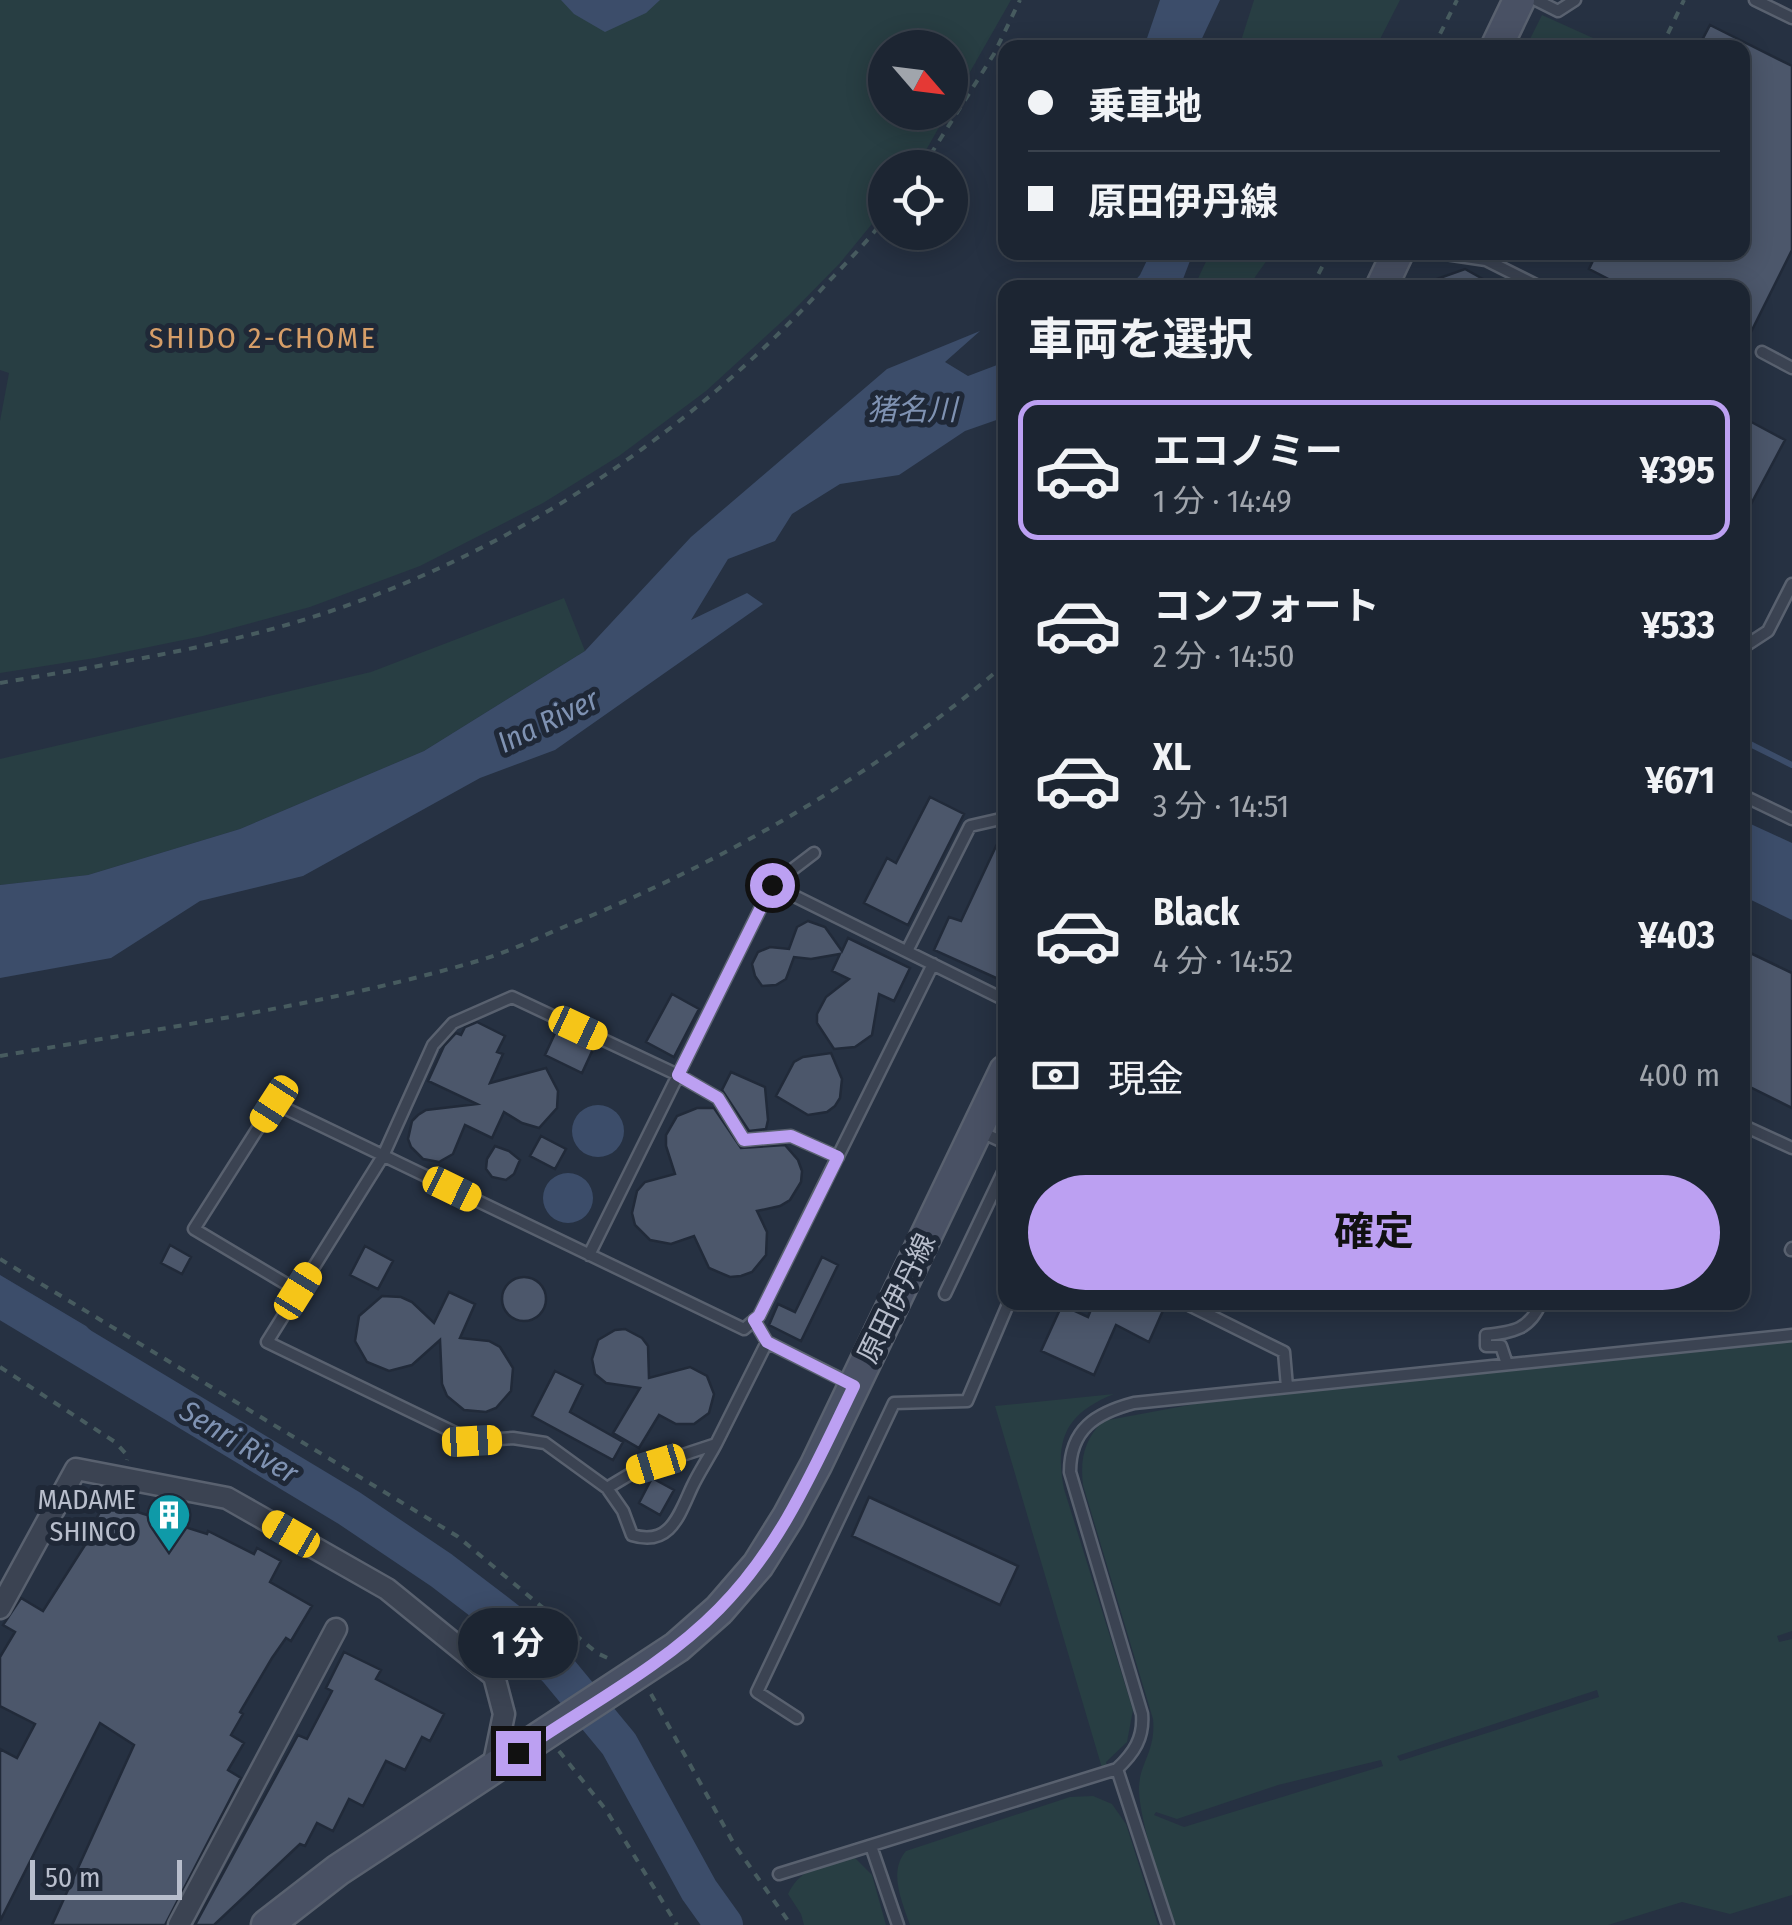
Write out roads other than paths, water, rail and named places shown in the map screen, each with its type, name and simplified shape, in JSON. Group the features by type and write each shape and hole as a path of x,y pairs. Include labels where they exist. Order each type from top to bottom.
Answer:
{"street":[{"path":"1500,40 1519,0"},
{"name":"原田伊丹線","path":"267,1925 338,1870 632,1678 719,1610 758,1565 816,1464 998,1084"},
{"path":"0,1608 76,1468 227,1498 387,1589 494,1676 504,1714 492,1772"},
{"path":"179,1925 336,1629"}],"lane":[{"path":"1536,0 1558,11 1575,0"},
{"path":"1754,0 1792,18"},
{"path":"1486,260 1526,280"},
{"path":"1762,352 1792,368"},
{"path":"1750,643 1768,632 1792,584"},
{"path":"1750,799 1792,819"},
{"path":"908,952 970,826 998,820"},
{"path":"589,1255 772,885 814,853"},
{"path":"772,885 998,996"},
{"path":"298,1291 194,1229 274,1104 744,1329 759,1316 933,964"},
{"path":"767,1342 680,1517 663,1533 647,1540 632,1535 623,1511 607,1488 545,1443 513,1438 472,1441 267,1342 383,1156 433,1045 453,1023 512,997 678,1075 718,1098 744,1140 791,1136 838,1157"},
{"path":"1750,1128 1792,1148"},
{"path":"976,1130 998,1141"},
{"path":"945,1294 998,1183"},
{"path":"796,1718 758,1692 894,1403 967,1401 1006,1310"},
{"path":"1199,1310 1284,1352 1287,1387"},
{"path":"1507,1364 1501,1346 1486,1346 1486,1334 1520,1330 1530,1323 1536,1310"},
{"path":"754,1320 767,1342 854,1386"},
{"path":"779,1874 1117,1769 1128,1758 1144,1731 1142,1714 1070,1472 1074,1443 1092,1419 1108,1410 1134,1403 1792,1334"},
{"path":"607,1488 637,1470 716,1444"},
{"path":"1117,1769 1168,1925"},
{"path":"870,1846 898,1925"}],"water":[{"path":"561,0 660,0 646,13 605,32 574,14"},
{"path":"1160,0 1220,0 1201,40 1146,40"},
{"path":"1147,260 1190,260 1183,280 1135,280"},
{"name":"猪名川","path":"980,331 945,362 968,376 998,365 998,419 965,431 899,475 840,484 792,514 775,541 728,559 691,620 747,593 763,604 555,750 480,778 303,876 200,901 111,958 0,978 0,885 88,875 240,829 424,751 585,651 691,537 887,369"},
{"path":"1750,824 1792,843 1792,920 1750,899"},
{"path":"598,1105 617,1112 624,1131 617,1150 598,1157 579,1150 572,1131 579,1112"},
{"path":"568,1173 585,1181 593,1198 585,1215 568,1223 551,1215 543,1198 551,1181"},
{"path":"0,1275 86,1326 136,1376 0,1303"}],"waterway":[{"path":"1750,744 1792,765"},
{"name":"Senri River","path":"0,1298 349,1508 509,1622 557,1669 619,1744 699,1890 724,1925"}],"place":[{"name":"MADAME SHINCO","path":"169,1553"}],"district":[{"name":"SHIDO 2-CHOME","path":"263,338"}],"water label":[{"name":"Ina River","path":"548,721"}]}
